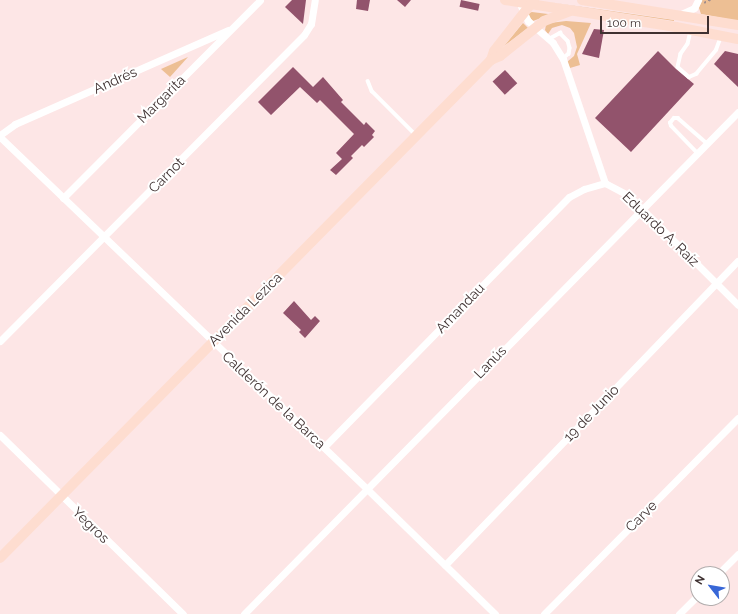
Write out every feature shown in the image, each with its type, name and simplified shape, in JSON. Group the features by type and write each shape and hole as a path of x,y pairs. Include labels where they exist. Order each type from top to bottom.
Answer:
{"street":[{"name":"Margarita","path":"63,198 260,0"},
{"name":"Carnot","path":"0,341 304,35 311,24 315,0"},
{"path":"505,0 532,2 570,11 732,37"},
{"path":"582,0 738,25"},
{"path":"678,16 694,8 698,0"},
{"path":"519,2 524,14 535,27 549,39 562,59 605,183"},
{"name":"Avenida Lezica","path":"491,60 494,51 532,2"},
{"name":"Avenida Lezica","path":"0,558 491,60 500,56 535,27 555,16 570,11"},
{"name":"Andrés","path":"0,136 15,124 232,28"},
{"name":"Lanús","path":"244,614 738,112"},
{"name":"Calderón de la Barca","path":"0,136 212,342 367,488 495,614"},
{"name":"Eduardo A. Raíz","path":"605,183 622,191 738,305"},
{"name":"Amandau","path":"324,447 569,197 584,188 605,183"},
{"name":"19 de Junio","path":"445,565 738,261"},
{"name":"Carve","path":"544,614 738,418"},
{"name":"Yegros","path":"0,435 183,614"},
{"path":"726,566 738,554"},
{"path":"679,614 690,603"}],"lane":[{"path":"691,30 688,44 681,54 678,68 689,78 696,74 716,50 732,37"},
{"path":"549,39 560,34 568,41 570,48 569,54 562,59"},
{"path":"368,81 372,91 417,136"},
{"path":"697,153 671,126 670,123 674,118 678,118 707,143"}],"shaded area":[{"path":"702,0 738,0 738,21 701,14 699,8"},
{"path":"548,2 674,20 674,21"},
{"path":"532,12 549,15 533,21 529,17 529,13"},
{"path":"566,21 591,23 577,54 580,65 570,68 567,62 574,56 577,47 574,33 570,28 562,25 552,28 548,34 545,30 546,25 550,23"},
{"path":"523,23 528,28 504,46 518,29"},
{"path":"188,57 170,77 161,69"}],"building":[{"path":"292,0 306,0 303,24 285,7"},
{"path":"357,0 370,0 368,11 356,9"},
{"path":"397,0 411,0 405,7"},
{"path":"461,0 480,4 478,11 460,7"},
{"path":"594,29 604,30 599,58 582,54"},
{"path":"658,51 694,84 631,152 595,118"},
{"path":"725,51 738,54 738,87 714,64"},
{"path":"293,67 313,87 323,77 343,100 341,102 364,125 366,122 375,131 372,135 374,137 364,147 362,145 351,156 353,158 336,175 330,170 342,159 336,153 354,134 320,100 317,103 300,87 271,115 258,102"},
{"path":"505,70 517,83 505,95 493,82"},
{"path":"294,301 311,320 315,316 320,321 305,338 299,332 301,330 283,313"}]}
